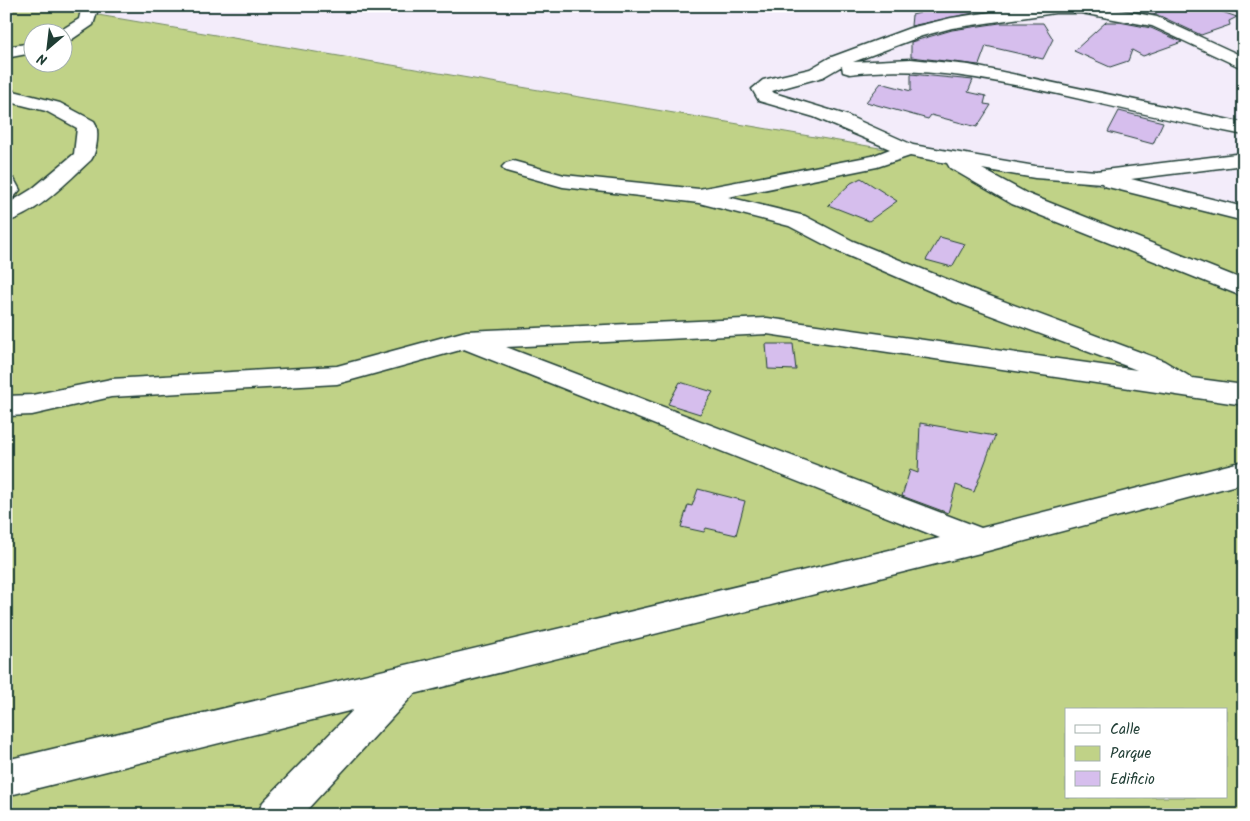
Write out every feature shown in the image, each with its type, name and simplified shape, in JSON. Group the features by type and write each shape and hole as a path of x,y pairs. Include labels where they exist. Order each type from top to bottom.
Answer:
{"street":[{"path":"72,31 87,20 91,6"},
{"path":"816,73 836,62 916,32 951,23 1055,8 1081,8 1158,22 1244,64"},
{"path":"6,53 22,50"},
{"path":"1244,129 1045,85 946,67 883,63 816,73 770,84 762,89 766,97 807,107 857,125 908,150 1035,172 1096,177 1244,214"},
{"path":"6,95 53,107 87,125 84,156 40,194 6,215"},
{"path":"699,196 878,161 908,150"},
{"path":"940,155 1020,199 1244,289"},
{"path":"1096,177 1244,158"},
{"path":"514,166 563,181 699,196 797,221 845,246 962,295 1155,367 1185,386"},
{"path":"6,184 9,190 6,192"},
{"path":"6,406 32,405 111,388 337,375 466,340 766,326 1244,395"},
{"path":"466,340 980,541"},
{"path":"6,778 980,541 1244,472"},
{"path":"276,815 405,680"}],"green space":[{"path":"6,6 45,6 1244,210 1244,815 6,815"}],"building":[{"path":"965,6 973,13 911,26 912,15 920,13 918,11"},
{"path":"1123,6 1205,6 1237,17 1229,21 1230,25 1201,35 1158,15 1123,9"},
{"path":"1106,22 1119,22 1151,28 1182,42 1143,56 1132,50 1128,61 1110,67 1074,51"},
{"path":"1000,23 1043,23 1053,39 1043,59 986,46 979,65 911,57 911,42 952,30"},
{"path":"911,74 973,80 968,92 986,96 984,104 991,105 977,127 931,115 928,119 866,102 881,83 911,91"},
{"path":"1119,111 1163,122 1153,144 1108,132"},
{"path":"861,178 897,201 869,221 828,205 851,183"},
{"path":"940,237 965,244 952,267 926,260"},
{"path":"766,344 793,344 796,370 768,369"},
{"path":"680,382 713,392 700,414 668,404"},
{"path":"920,423 995,436 974,492 956,485 948,513 902,496 910,470 918,473"},
{"path":"698,489 745,501 736,535 706,528 704,532 681,527 688,505 692,506"}]}
